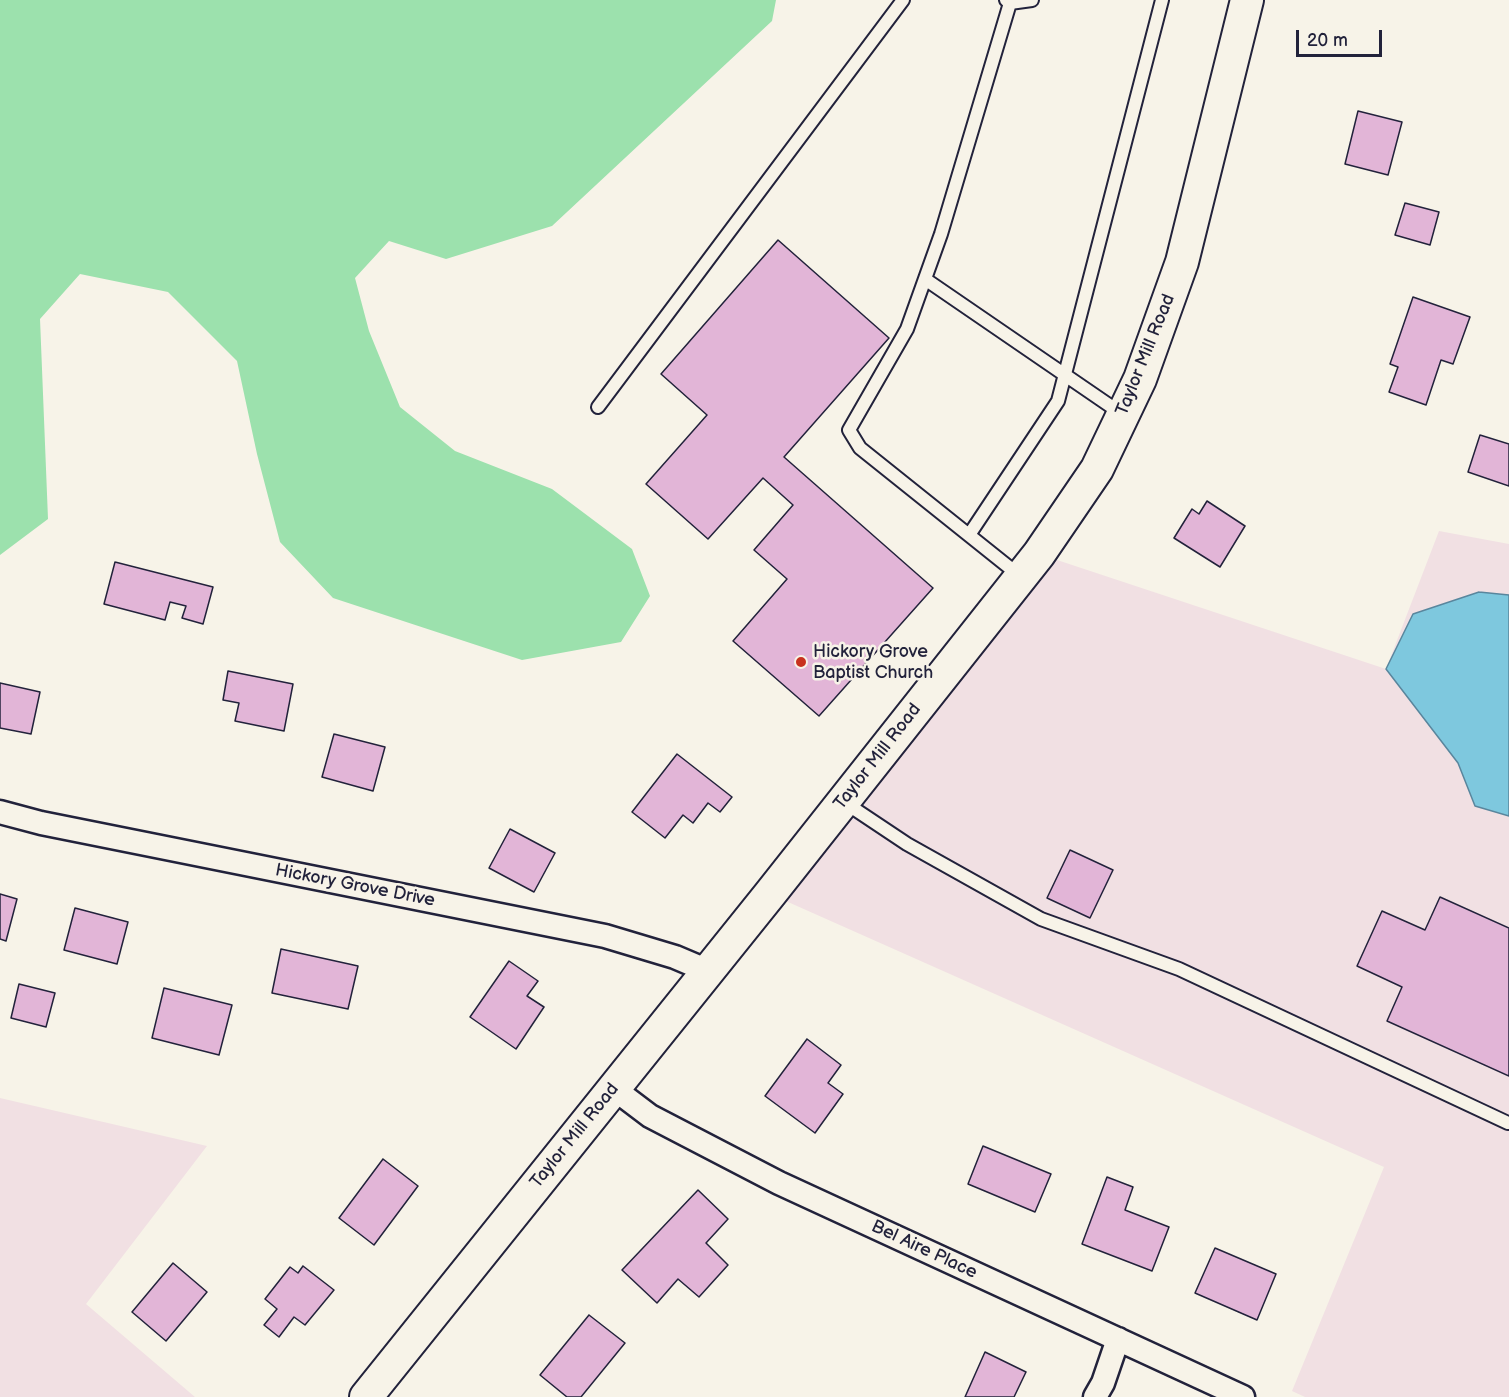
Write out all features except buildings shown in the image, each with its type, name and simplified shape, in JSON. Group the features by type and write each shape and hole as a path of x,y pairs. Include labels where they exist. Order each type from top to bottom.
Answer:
{"main road":[{"name":"Taylor Mill Road","path":"366,1397 1021,577 1097,469 1140,379 1182,262 1247,0"}],"street":[{"name":"Hickory Grove Drive","path":"0,812 41,823 605,936 675,957 708,971"},
{"name":"Bel Aire Place","path":"613,1088 650,1116 779,1183 1243,1397"},
{"path":"1095,1397 1103,1383 1118,1339"}],"lane":[{"path":"598,407 903,0"},
{"path":"1021,577 860,448 849,430 907,329 941,234 1008,1 1032,0"},
{"path":"969,535 1058,401 1162,0"},
{"path":"925,279 1123,415"},
{"path":"843,802 907,844 1041,919 1179,969 1508,1123"}],"shaded area":[{"path":"1439,531 1509,544 1509,1397 1305,1397 1292,1391 1384,1167 770,894 1039,554 1386,669"},
{"path":"0,1098 207,1146 86,1304 195,1397 0,1397"}],"green space":[{"path":"0,0 776,0 772,21 552,226 446,259 389,241 355,278 369,331 400,407 455,451 552,489 632,549 650,596 621,642 522,660 333,598 280,542 257,454 237,361 168,292 80,274 40,319 48,519 0,555"}],"water":[{"path":"1479,592 1509,595 1509,816 1475,806 1458,763 1386,669 1413,614"}],"place":[{"name":"Hickory Grove Baptist Church","path":"801,662"}]}
